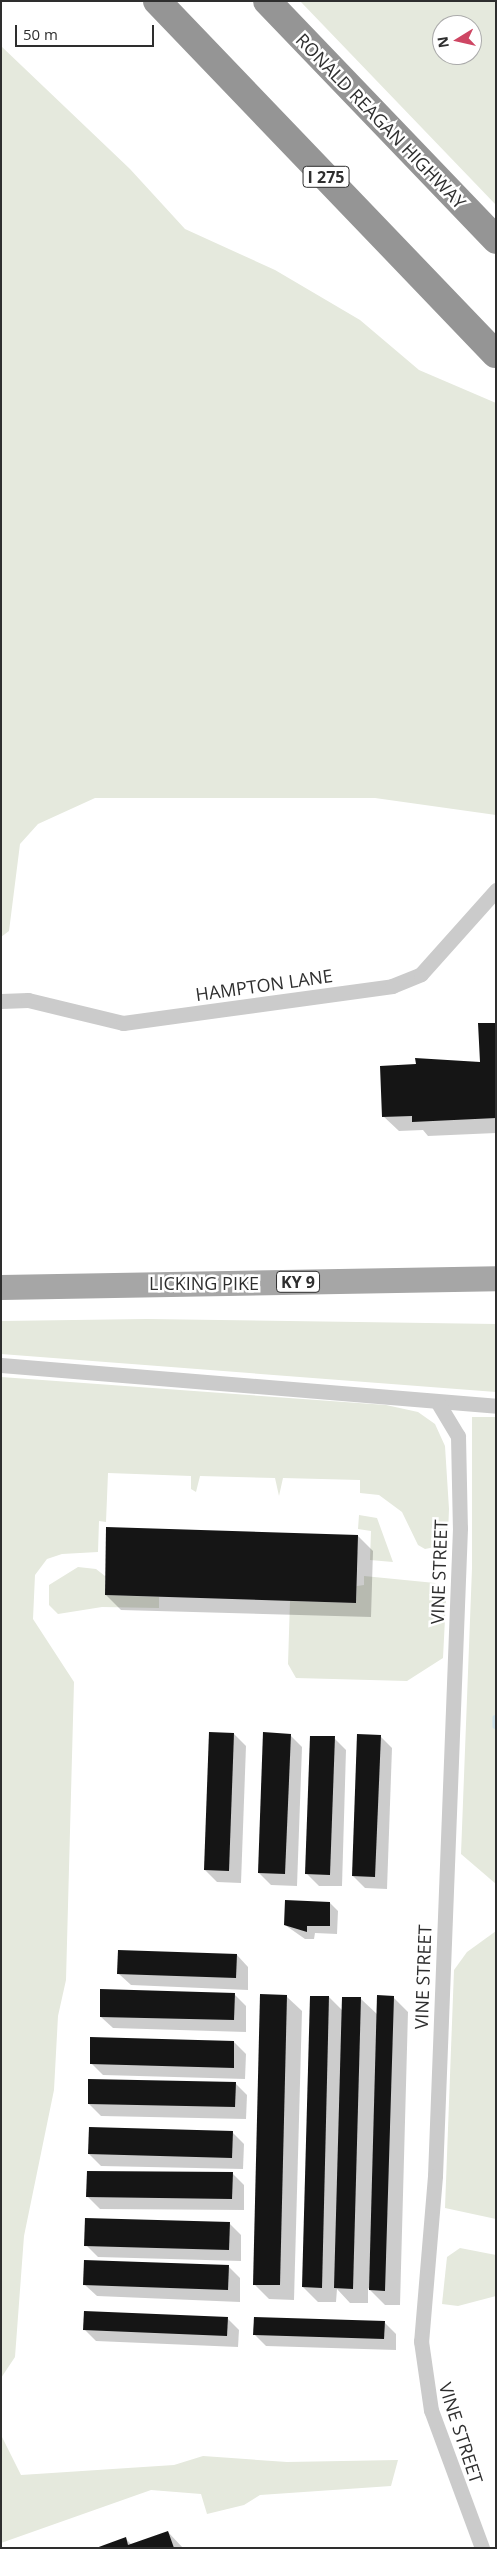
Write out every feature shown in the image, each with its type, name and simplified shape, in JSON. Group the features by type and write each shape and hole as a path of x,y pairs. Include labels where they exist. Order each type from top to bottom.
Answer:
{"highway":[{"name":"I 275","path":"157,1 496,354"},
{"name":"RONALD REAGAN HIGHWAY","path":"267,1 496,240"}],"main road":[{"name":"LICKING PIKE","path":"1,1287 496,1278"}],"street":[{"name":"HAMPTON LANE","path":"1,1001 28,1000 122,1023 392,986 421,974 496,890"},
{"path":"1,1366 368,1393 438,1403 496,1406"},
{"name":"VINE STREET","path":"438,1403 458,1436 460,1528 435,2176 421,2341 431,2410 482,2548"}],"shaded area":[{"path":"300,1 496,1 496,205"},
{"path":"1,46 130,169 185,229 275,270 360,320 419,370 496,403 496,815 375,798 95,798 38,824 20,844 9,931 1,937"},
{"path":"147,1319 496,1324 496,1392 1,1354 1,1321"},
{"path":"1,1377 386,1405 418,1412 435,1424 445,1446 449,1509 448,1534 440,1546 425,1549 418,1545 402,1512 379,1495 360,1493 360,1480 283,1478 279,1496 275,1478 200,1476 196,1492 191,1489 191,1476 108,1473 106,1522 99,1521 98,1552 62,1554 47,1559 35,1575 33,1619 74,1682 66,1980 58,2016 54,2090 24,2236 15,2357 1,2378"},
{"path":"472,1417 496,1417 496,1884 461,1854 472,1568"},
{"path":"359,1515 377,1518 393,1562 370,1560 371,1531 358,1529"},
{"path":"78,1567 96,1569 105,1576 105,1595 159,1597 159,1608 102,1607 58,1614 49,1605 49,1585"},
{"path":"364,1576 435,1583 446,1599 443,1658 407,1681 296,1678 288,1664 290,1601 356,1603 357,1586 364,1585"},
{"path":"496,1931 496,2219 445,2208 454,1970 467,1952"},
{"path":"460,2248 496,2255 496,2296 458,2306 442,2304 447,2257"},
{"path":"1,2390 2,2437 21,2475 174,2465 203,2456 287,2462 398,2460 391,2486 260,2495 244,2505 207,2514 201,2494 151,2490 1,2543"}],"building":[{"path":"478,1023 496,1023 496,1118 412,1122 412,1116 382,1117 380,1066 416,1064 415,1058 480,1062"},
{"path":"106,1527 358,1535 356,1603 105,1595"},
{"path":"209,1732 234,1733 229,1871 204,1870"},
{"path":"263,1732 291,1734 285,1874 258,1873"},
{"path":"357,1734 381,1735 375,1877 352,1876"},
{"path":"310,1736 335,1736 330,1875 305,1874"},
{"path":"285,1900 330,1902 330,1926 307,1926 307,1932 284,1925"},
{"path":"118,1950 237,1954 236,1978 117,1974"},
{"path":"100,1989 235,1993 234,2020 100,2017"},
{"path":"260,1994 287,1995 280,2285 253,2285"},
{"path":"377,1995 394,1996 385,2291 369,2290"},
{"path":"310,1996 329,1996 322,2288 302,2287"},
{"path":"342,1997 361,1997 353,2289 334,2288"},
{"path":"90,2037 234,2041 234,2068 90,2064"},
{"path":"88,2079 236,2082 235,2107 88,2104"},
{"path":"89,2127 233,2131 232,2158 88,2154"},
{"path":"87,2171 233,2172 232,2199 86,2197"},
{"path":"85,2218 230,2222 229,2250 84,2246"},
{"path":"84,2260 229,2265 228,2290 83,2285"},
{"path":"84,2311 228,2317 227,2336 83,2330"},
{"path":"254,2317 385,2321 384,2339 253,2335"},
{"path":"168,2531 174,2548 96,2548 126,2537 128,2545"}],"waterway":[{"path":"496,1718 496,1726"}]}
